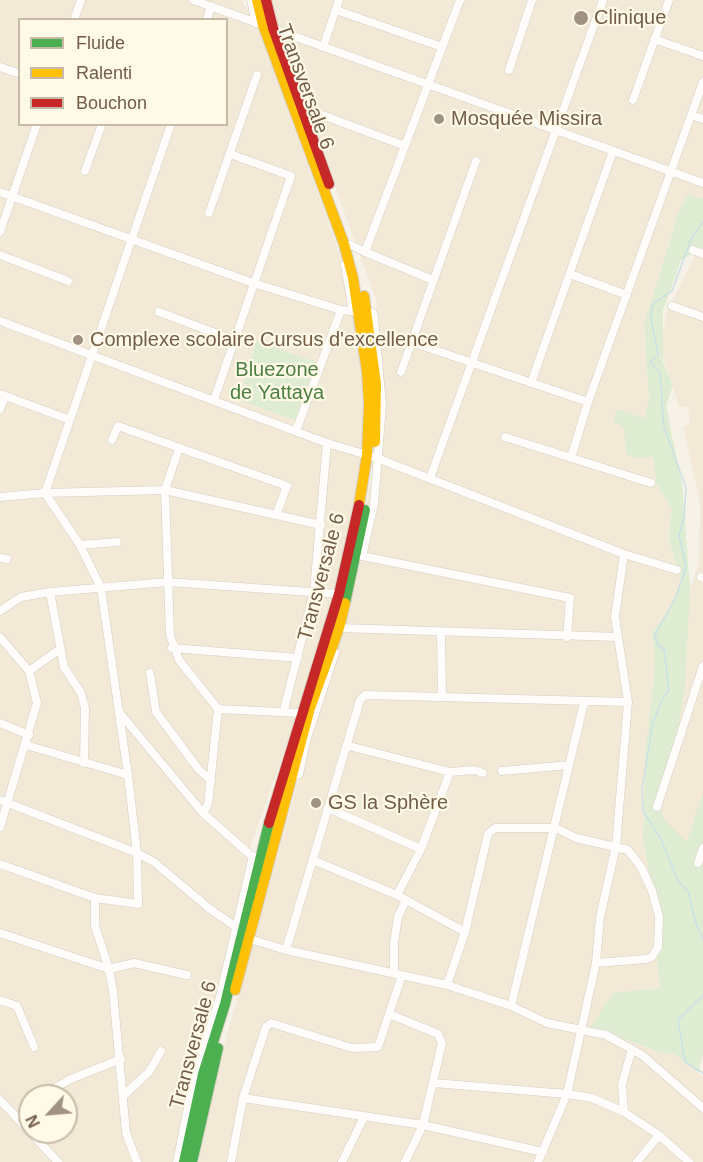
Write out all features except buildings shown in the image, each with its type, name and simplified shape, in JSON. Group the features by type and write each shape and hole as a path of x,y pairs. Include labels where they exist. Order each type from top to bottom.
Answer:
{"main road":[{"name":"Transversale 6","path":"192,1162 243,932 256,860 309,710 341,628 360,555 373,457 379,384 344,244 264,25 257,0"},
{"name":"Transversale 6","path":"184,1162 186,1136 205,1055 291,776 339,594 360,500 373,457 360,312 351,245 303,113 264,25 266,0"}],"street":[{"path":"75,18 81,0"},
{"path":"193,0 703,183"},
{"path":"251,0 264,25"},
{"path":"323,47 339,0"},
{"path":"365,252 460,0"},
{"path":"509,70 532,0"},
{"path":"430,478 603,0"},
{"path":"633,100 669,0"},
{"path":"208,18 211,6"},
{"path":"336,10 442,47"},
{"path":"654,39 703,56"},
{"path":"0,67 18,73"},
{"path":"209,213 257,75"},
{"path":"571,458 588,402 703,82"},
{"path":"303,113 317,113 405,146"},
{"path":"691,115 703,119"},
{"path":"0,232 36,126"},
{"path":"85,171 101,126"},
{"path":"45,493 170,126"},
{"path":"531,382 613,151"},
{"path":"214,400 291,176 230,154"},
{"path":"400,372 476,161"},
{"path":"0,192 253,283 341,310 360,312"},
{"path":"351,245 434,280"},
{"path":"693,250 703,254"},
{"path":"0,255 68,281"},
{"path":"570,274 627,295"},
{"path":"672,306 703,316"},
{"path":"296,431 341,310"},
{"path":"159,312 234,340"},
{"path":"0,321 327,443 430,478 624,554 677,570"},
{"path":"411,342 588,402"},
{"path":"0,409 2,395 70,420"},
{"path":"112,440 118,426 287,486 276,515"},
{"path":"505,437 651,483"},
{"path":"284,710 314,591 327,443"},
{"path":"179,448 165,490 172,648 218,709 208,804 203,813"},
{"path":"0,498 45,493 165,490 321,525"},
{"path":"0,864 94,898 138,904 137,853 128,776 100,588 80,545 45,493"},
{"path":"80,545 117,542"},
{"path":"538,1162 567,1094 596,963 600,917 616,846 628,702 615,617 624,554"},
{"path":"360,555 570,598 567,637"},
{"path":"0,611 21,597 50,592 168,582 339,594"},
{"path":"50,592 64,667 81,693 85,708 84,763"},
{"path":"341,628 618,637"},
{"path":"441,633 442,698"},
{"path":"0,637 28,671 37,703 26,745 4,801 0,827"},
{"path":"172,648 298,658"},
{"path":"28,671 60,649"},
{"path":"657,807 703,666"},
{"path":"150,673 156,712 199,770 211,780"},
{"path":"286,950 315,861 360,700 365,695 584,703 628,702"},
{"path":"511,1006 584,703"},
{"path":"218,709 309,710"},
{"path":"118,711 203,813 256,860"},
{"path":"0,723 29,735"},
{"path":"26,745 128,776"},
{"path":"349,746 450,772 474,770 483,773"},
{"path":"502,771 569,765"},
{"path":"397,895 421,849 450,772"},
{"path":"4,801 137,853 154,862 210,909 243,932 286,950 447,985 511,1006 547,1023 606,1035 632,1049 703,1108"},
{"path":"330,809 421,849"},
{"path":"447,985 465,932 488,834 495,828 555,828 576,838 628,850 641,867 652,891 659,916 658,947 652,957 646,960 596,963"},
{"path":"698,863 703,848"},
{"path":"315,861 397,895 465,932"},
{"path":"94,898 95,926 109,969 121,1059 126,1133 137,1162"},
{"path":"231,1162 243,1098 266,1027 270,1023 352,1048 378,1047 389,1014 398,974 394,943 398,917 406,900"},
{"path":"0,933 109,969 134,963 187,975"},
{"path":"0,1000 17,1006 34,1047"},
{"path":"389,1014 438,1034 442,1043 423,1125 405,1162"},
{"path":"624,1112 622,1084 632,1049"},
{"path":"124,1095 149,1072 161,1051"},
{"path":"62,1084 121,1059"},
{"path":"434,1083 592,1098 624,1112 658,1135 689,1162"},
{"path":"243,1098 423,1125 543,1152"},
{"path":"0,1100 18,1119"},
{"path":"342,1162 364,1117"},
{"path":"637,1162 658,1135"},
{"path":"177,1162 186,1136"},
{"path":"41,1144 58,1162"}],"shaded area":[{"path":"0,0 242,0 273,56 293,124 338,249 360,326 364,464 346,561 318,657 251,845 252,868 242,936 204,1033 180,1162 0,1162"},
{"path":"271,0 703,0 703,199 688,194 679,211 644,325 649,398 645,418 617,409 613,421 624,428 637,458 653,457 656,482 672,510 668,538 682,582 669,609 651,635 655,648 655,667 645,755 643,839 658,918 656,954 660,988 613,993 634,1043 659,1052 674,1054 703,1076 703,1162 196,1162 210,1096 316,718 371,482 377,302 275,21"},
{"path":"703,248 703,871 664,820 661,807 686,635 690,588 699,562 700,502 683,427 690,423 688,407 679,407 661,350 666,314 698,250"}],"green space":[{"path":"688,194 703,199 703,248 681,260 663,310 663,362 673,385 666,406 682,484 690,588 685,685 677,737 661,807 664,820 687,842 703,792 703,1054 698,1072 674,1054 659,1052 591,1026 613,993 660,988 656,954 658,918 643,839 645,755 655,667 655,648 651,635 669,609 682,582 668,538 672,510 656,482 653,457 637,458 626,454 624,428 613,421 617,409 645,418 649,398 644,325 679,211"},
{"name":"Bluezone de Yattaya","path":"256,341 316,362 295,420 239,400"}],"waterway":[{"path":"703,222 691,239 672,291 653,304 651,318 658,355 650,362 660,373 664,427 686,488 684,518 679,535 686,567 676,597 655,634 658,646 664,649 669,690 653,722 642,789 643,811 661,839 679,883 688,891 697,927 703,939"},
{"path":"703,995 678,1020 685,1062 703,1073"}],"traffic: fast":[{"path":"345,603 365,510"},
{"path":"184,1162 203,1074 225,1004 269,823"},
{"path":"192,1162 218,1048"}],"traffic: slow":[{"path":"257,0 263,25 344,244 353,278 367,372 369,405 367,455 359,505"},
{"path":"364,296 376,384 375,442"},
{"path":"235,990 310,708 339,628 345,603"}],"traffic: jam":[{"path":"266,0 273,28 329,184"},
{"path":"269,823 339,594 359,505"}],"place":[{"name":"Clinique","path":"581,18"},
{"name":"Mosquée Missira","path":"439,119"},
{"name":"Complexe scolaire Cursus d'excellence","path":"78,340"},
{"name":"GS la Sphère","path":"316,803"}]}
